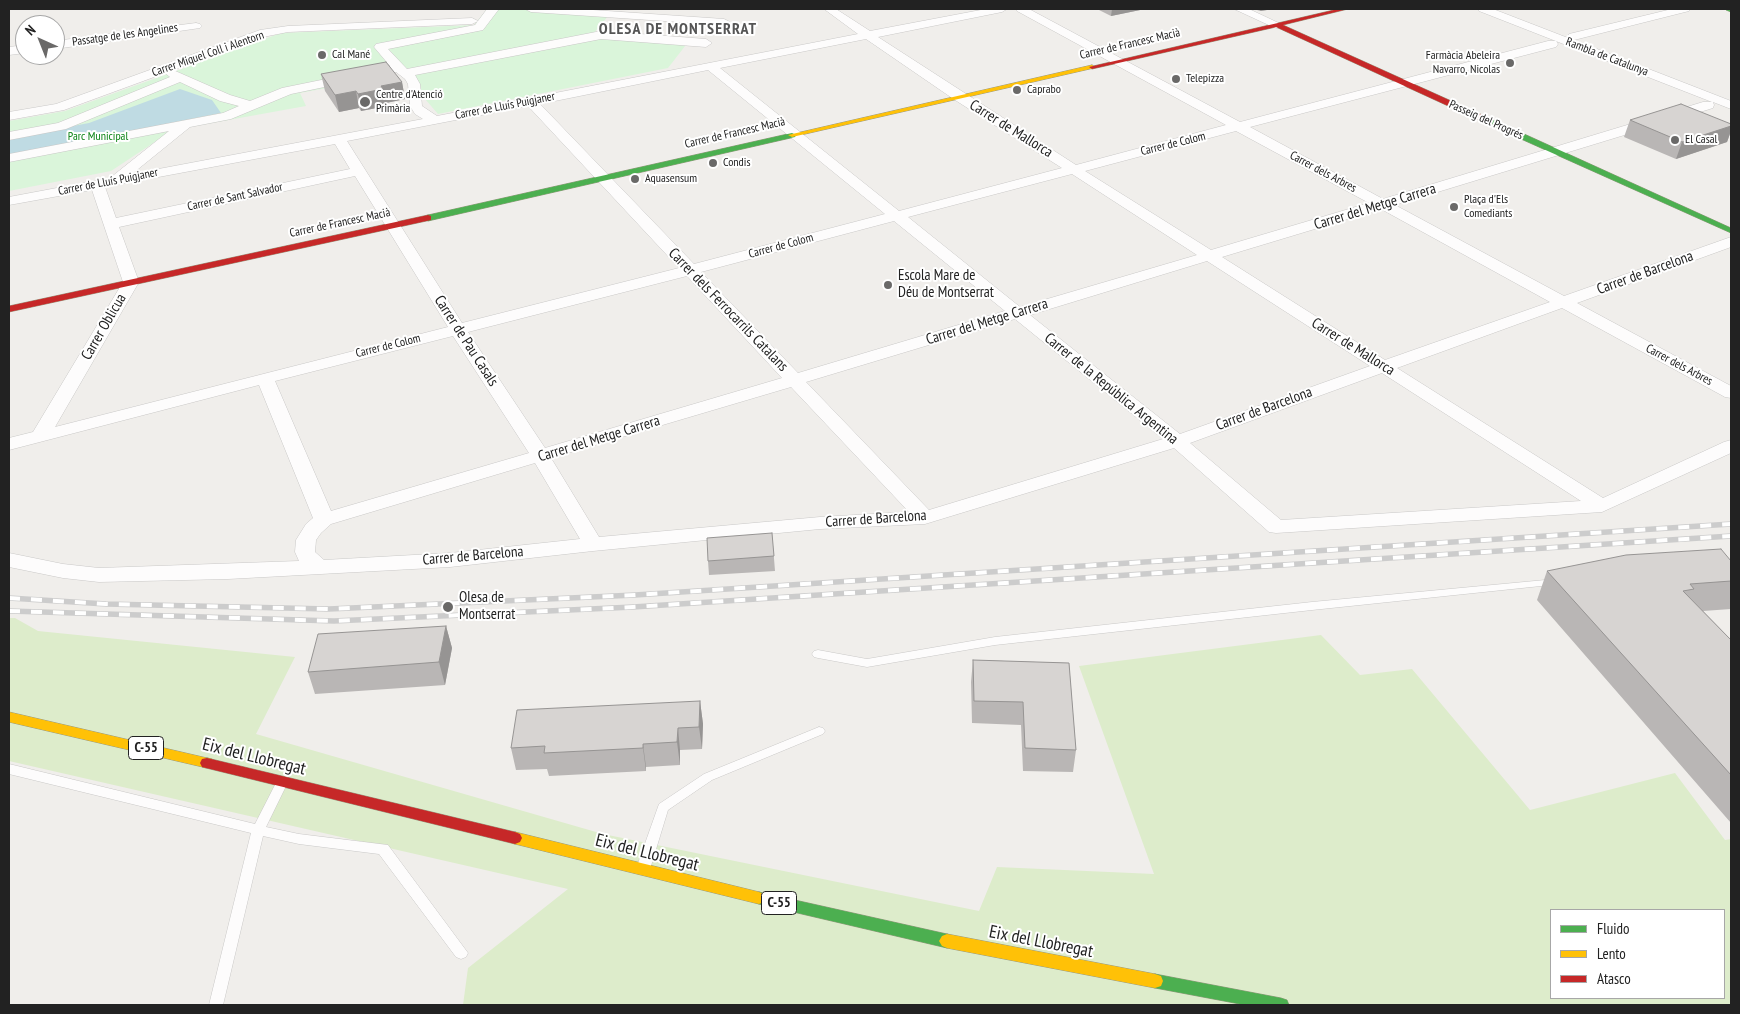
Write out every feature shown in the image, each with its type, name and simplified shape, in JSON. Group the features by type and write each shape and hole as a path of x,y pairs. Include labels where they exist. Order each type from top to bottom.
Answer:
{"main road":[{"name":"Carrer de Francesc Macià","path":"9,309 393,226 1345,9"},
{"name":"Passeig del Progrés","path":"1277,25 1731,231"},
{"name":"Eix del Llobregat","path":"9,717 137,746 642,870 942,940 1281,1005"}],"street":[{"path":"435,120 420,111 416,106 414,84 380,47 479,28 493,9"},
{"path":"531,9 621,11 726,19 681,73"},
{"name":"Carrer de Mallorca","path":"830,9 960,97 1602,506"},
{"name":"Carrer de Lluís Puigjaner","path":"9,201 339,140 1002,9"},
{"name":"Carrer dels Arbres","path":"1020,9 1731,393"},
{"name":"Passeig del Progrés","path":"1240,9 1277,25"},
{"name":"Rambla de Catalunya","path":"1483,9 1731,100"},
{"path":"1573,37 1685,9"},
{"path":"601,36 621,11"},
{"name":"Carrer Miquel Coll i Alentorn","path":"9,116 58,107 260,34 288,29 472,21"},
{"name":"Passatge de les Angelines","path":"65,44 196,26"},
{"path":"9,158 226,116 287,91 601,36 706,43"},
{"name":"Carrer de Colom","path":"9,444 690,270 897,214 1552,44"},
{"name":"Carrer de la República Argentina","path":"710,66 897,214 1177,441 1276,527 1602,506"},
{"path":"162,70 182,77 225,98 252,106"},
{"path":"9,136 61,126 182,77"},
{"name":"Carrer dels Ferrocarrils Catalans","path":"531,102 925,518"},
{"name":"Carrer del Metge Carrera","path":"324,520 1557,152 1708,105"},
{"path":"105,182 187,124"},
{"name":"Carrer de Pau Casals","path":"339,140 457,328 541,456 593,544"},
{"name":"Carrer de Sant Salvador","path":"111,224 359,171"},
{"name":"Carrer Oblicua","path":"40,436 131,282 111,224 105,182"},
{"name":"Carrer de Barcelona","path":"9,560 63,571 99,575 228,572 450,560 593,544 820,523 925,518 1177,441 1731,242"},
{"path":"265,378 324,520 313,529 306,540 305,552 309,560 320,567"},
{"path":"1602,506 1731,446"}],"lane":[{"path":"818,654 866,663 995,641 1312,606 1566,581"},
{"path":"642,870 663,807 708,777 819,732"},
{"path":"9,769 299,839 383,849 461,953"},
{"path":"216,1005 258,830 282,782"}],"green space":[{"name":"Parc Municipal","path":"487,9 530,9 609,15 593,34 689,41 668,68 438,114 392,61 379,64 385,77 300,93 306,106 173,130 111,171 9,191 9,121 65,111 281,33 474,25"},
{"path":"9,618 15,618 38,631 295,657 256,734 603,834 979,911 997,867 1154,874 1079,666 1321,635 1360,675 1412,669 1530,810 1675,773 1725,840 1731,839 1731,1005 463,1005 468,968 568,889 9,761"}],"water":[{"path":"180,89 212,100 221,113 9,155 9,138 89,123"}],"building":[{"path":"386,62 402,82 381,86 383,89 358,94 356,91 335,95 321,74"},
{"path":"1681,104 1731,124 1731,126 1682,142 1630,120"},
{"path":"772,533 774,556 708,561 707,538"},
{"path":"1721,549 1731,561 1731,581 1690,584 1694,589 1683,591 1731,640 1731,775 1547,571 1626,555"},
{"path":"446,626 439,662 308,672 318,634"},
{"path":"973,660 1069,663 1076,750 1025,748 1023,702 974,701"},
{"path":"700,701 699,727 678,728 677,742 643,744 643,748 544,753 545,746 511,748 517,710"}],"railway":[{"path":"9,598 106,604 329,609 635,595 1731,524"},
{"path":"9,611 334,621 633,607 1731,536"}],"traffic: fast":[{"path":"1486,120 1731,231"},
{"path":"428,218 792,135"},
{"path":"759,898 947,941"},
{"path":"1155,981 1281,1005"}],"traffic: slow":[{"path":"792,135 1092,67"},
{"path":"9,717 207,763"},
{"path":"515,838 759,898"},
{"path":"947,941 1155,981"}],"traffic: jam":[{"path":"1092,67 1345,9"},
{"path":"1277,25 1486,120"},
{"path":"9,309 428,218"},
{"path":"207,763 515,838"}],"place":[{"name":"Cal Mané","path":"322,55"},
{"name":"Farmàcia Abeleira Navarro, Nicolas","path":"1510,63"},
{"name":"Telepizza","path":"1176,79"},
{"name":"Caprabo","path":"1017,90"},
{"name":"Centre d'Atenció Primària","path":"365,102"},
{"name":"El Casal","path":"1675,140"},
{"name":"Condis","path":"713,163"},
{"name":"Aquasensum","path":"635,179"},
{"name":"Plaça d'Els Comediants","path":"1454,207"},
{"name":"Escola Mare de Déu de Montserrat","path":"888,285"},
{"name":"Olesa de Montserrat","path":"448,607"}],"district":[{"name":"OLESA DE MONTSERRAT","path":"678,29"}]}
